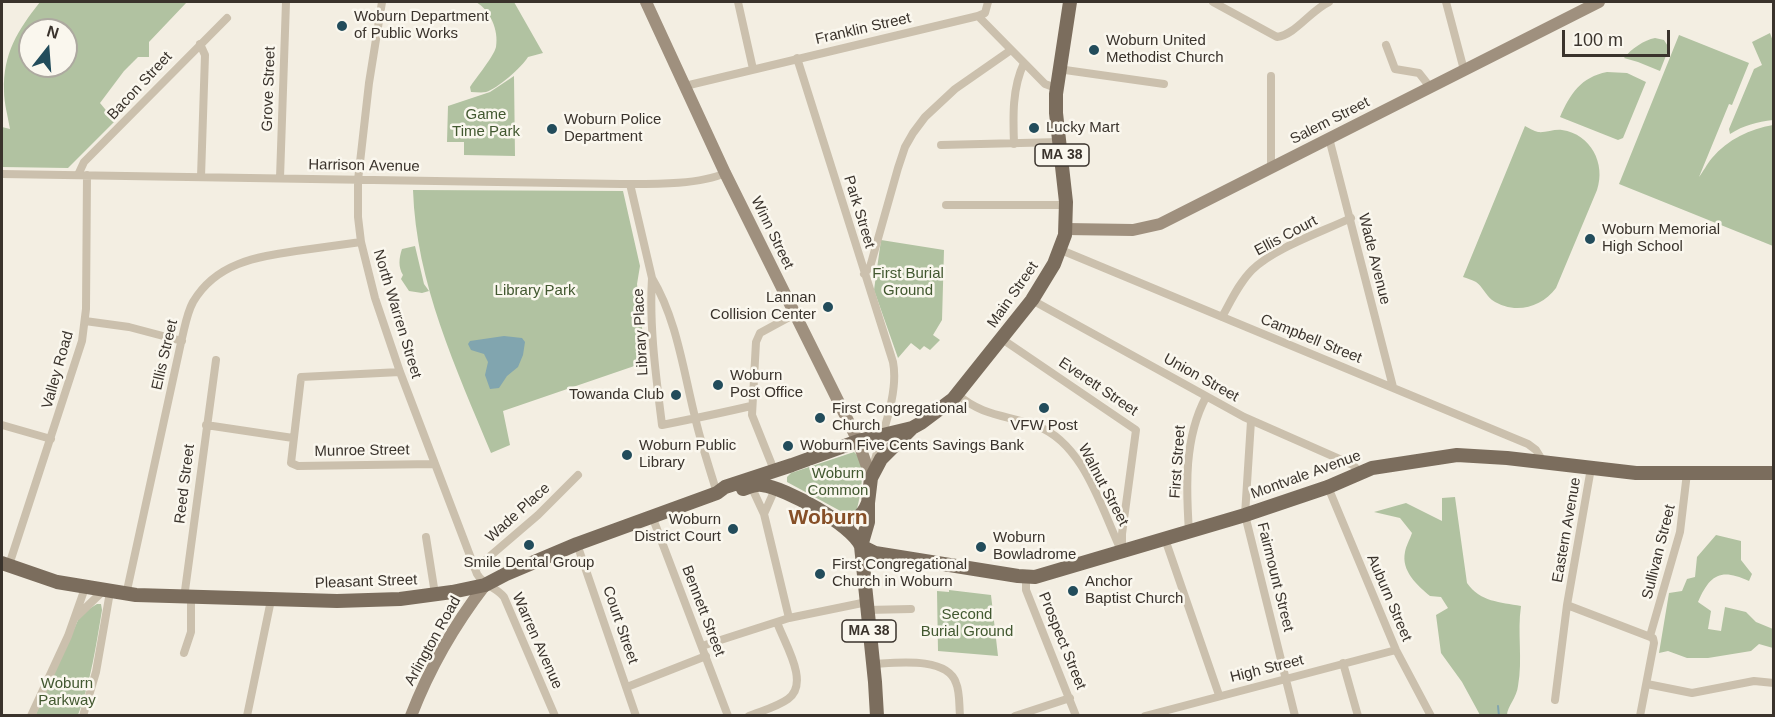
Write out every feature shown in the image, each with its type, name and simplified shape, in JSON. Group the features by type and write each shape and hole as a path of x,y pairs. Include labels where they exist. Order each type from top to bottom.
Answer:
{"main road":[{"name":"Main Street","path":"877,716 861,546 867,529 871,478 881,459 912,428 937,413 957,394 1032,300 1050,273 1061,250 1066,229 1066,205 1056,113 1056,88 1070,2"},
{"name":"Main Street","path":"858,441 912,428"},
{"name":"Pleasant Street","path":"5,564 47,579 126,594 188,598 351,601 435,594 485,585 578,544 717,493 725,487 858,441"},
{"name":"Montvale Avenue","path":"861,546 874,553 1026,577 1046,574 1245,515 1328,487 1377,467 1457,455 1477,455 1636,473 1773,473"},
{"path":"775,489 783,474 792,465"},
{"name":"Pleasant Street","path":"717,493 727,494 761,485 775,489 832,517"},
{"path":"832,517 846,521 853,520 861,515 868,503"},
{"path":"832,517 850,530 861,546"}],"street":[{"name":"Grove Street","path":"280,178 286,2"},
{"name":"North Warren Street","path":"382,2 369,83 358,180 361,242 372,290 400,372 475,569 485,585"},
{"name":"Winn Street","path":"646,2 725,173 858,441 871,478"},
{"path":"738,2 753,69"},
{"path":"988,2 985,13 978,16 1046,84 1056,88"},
{"path":"1214,2 1277,37 1287,35 1329,2"},
{"path":"1446,2 1464,70"},
{"name":"Salem Street","path":"1066,229 1122,230 1154,226 1599,2"},
{"name":"Franklin Street","path":"685,86 978,16"},
{"name":"Bacon Street","path":"83,175 84,162 227,18"},
{"path":"200,44 205,55 201,177"},
{"path":"1386,45 1395,69 1419,73 1430,87"},
{"path":"864,274 870,267 904,150 916,128 933,109 962,84 1011,50"},
{"name":"Park Street","path":"797,58 894,367 892,393 871,478"},
{"path":"1014,144 1013,111 1024,63"},
{"path":"1058,69 1164,84"},
{"path":"1271,76 1271,168"},
{"name":"Wade Avenue","path":"1329,138 1393,387"},
{"path":"941,145 1060,142"},
{"name":"Harrison Avenue","path":"2,174 630,184 692,181 715,178 725,173"},
{"name":"Valley Road","path":"5,564 51,439 79,353 85,321 83,175"},
{"path":"630,184 652,278"},
{"path":"946,205 1066,205"},
{"name":"Ellis Court","path":"1222,317 1239,287 1256,266 1285,249 1351,218"},
{"name":"Ellis Street","path":"126,594 182,341 193,303 208,283 228,267 260,256 361,242"},
{"name":"Campbell Street","path":"1061,250 1528,444 1535,449 1544,462"},
{"name":"Library Place","path":"652,278 662,296 672,326 717,493"},
{"name":"Library Place","path":"652,278 651,299 656,356 654,365 662,425 695,418"},
{"name":"Union Street","path":"1032,300 1251,421 1353,465 1360,472"},
{"path":"774,470 753,423 751,406 757,337 763,331 795,314"},
{"path":"85,321 129,327 182,341"},
{"name":"Everett Street","path":"1002,339 1136,430 1122,535 1122,551"},
{"path":"206,425 216,360"},
{"path":"293,438 301,377 400,372"},
{"name":"Walnut Street","path":"957,394 986,412 1046,430 1067,446 1075,454 1122,551"},
{"name":"First Street","path":"1189,532 1190,444 1194,420 1206,397"},
{"path":"695,418 751,406"},
{"name":"Fairmount Street","path":"1251,421 1245,515 1295,716"},
{"path":"2,425 51,439"},
{"name":"Reed Street","path":"184,653 191,632 188,598 206,425 293,438"},
{"name":"Munroe Street","path":"293,438 291,464 298,466 434,464"},
{"name":"Eastern Avenue","path":"1591,468 1567,604 1650,636"},
{"name":"Sullivan Street","path":"1650,636 1680,532 1687,473"},
{"name":"Wade Place","path":"475,569 538,515 578,475"},
{"path":"751,486 764,514 789,618"},
{"name":"Auburn Street","path":"1328,487 1396,650 1431,716"},
{"path":"764,514 775,489"},
{"name":"Bennett Street","path":"652,516 728,716"},
{"path":"426,537 435,594"},
{"path":"1165,539 1219,695"},
{"name":"Court Street","path":"578,544 636,716"},
{"name":"Prospect Street","path":"1026,577 1026,590 1076,716"},
{"name":"Arlington Road","path":"411,716 441,653 469,606 485,585"},
{"name":"Warren Avenue","path":"485,585 504,597 555,716"},
{"path":"31,716 73,623 85,588"},
{"path":"73,623 80,612 106,591"},
{"path":"83,716 96,672 106,591"},
{"path":"247,716 271,600"},
{"path":"1555,700 1567,604"},
{"path":"702,646 789,618 867,606 911,609"},
{"path":"749,716 789,699 796,688 795,664 777,622"},
{"path":"1640,716 1654,643 1650,636"},
{"name":"High Street","path":"1145,716 1396,650"},
{"path":"627,687 706,656"},
{"path":"873,664 916,662 929,664 946,671 956,682 960,716"},
{"path":"1343,663 1358,716"},
{"path":"1647,684 1692,693 1754,681 1773,683"},
{"path":"1015,716 1070,698"}],"green space":[{"path":"40,2 187,2 149,42 149,57 138,57 124,71 100,103 115,121 68,168 2,167 2,127 10,129 5,105 4,77 9,54 18,34 18,78 78,78 78,18 28,18"},
{"path":"476,2 514,2 543,53 528,57 503,82 484,92 471,92 470,87 495,51 497,41 495,27 489,15"},
{"path":"1770,33 1774,44 1773,120 1751,124 1730,134 1729,129 1754,69 1762,65 1752,42"},
{"path":"1679,35 1749,63 1732,105 1729,104 1699,177 1718,151 1732,140 1756,129 1773,125 1773,246 1619,184"},
{"path":"1655,38 1664,40 1669,48 1660,71 1624,58 1638,45"},
{"path":"1607,72 1627,73 1646,82 1623,138 1618,140 1560,117 1572,94 1583,82"},
{"name":"Game Time Park","path":"514,76 515,156 464,155 464,142 447,142 448,106 490,92"},
{"path":"1525,126 1538,132 1562,130 1581,137 1594,152 1598,161 1599,180 1597,190 1556,288 1535,305 1518,308 1500,305 1492,300 1476,282 1463,277"},
{"name":"Library Park","path":"413,190 623,191 640,266 637,284 646,362 503,411 510,445 491,453 452,357 430,292 416,225"},
{"name":"First Burial Ground","path":"881,240 944,250 942,320 933,335 940,340 930,350 924,346 920,350 911,343 898,358 874,290"},
{"path":"415,246 424,284 429,291 422,293 409,291 401,279 403,275 400,269 402,249"},
{"name":"Woburn Common","path":"854,452 861,464 862,472 856,513 846,514 787,482 787,477 791,473"},
{"path":"1455,497 1467,583 1484,598 1521,606 1519,676 1517,690 1507,715 1480,715 1462,682 1441,653 1436,615 1448,608 1441,597 1430,596 1420,587 1411,577 1405,565 1406,547 1412,533 1400,518 1374,512 1406,503 1442,521 1442,498"},
{"path":"1716,535 1741,541 1741,560 1752,574 1749,581 1731,575 1718,576 1707,585 1698,602 1711,611 1708,629 1721,631 1725,607 1746,612 1756,622 1773,629 1773,648 1759,644 1751,651 1708,658 1687,658 1668,651 1659,653 1669,593 1682,591 1687,579 1695,577 1697,557"},
{"name":"Second Burial Ground","path":"949,590 991,595 998,656 938,651 937,591 949,592"},
{"name":"Woburn Parkway","path":"101,604 102,610 98,637 90,676 78,715 35,716 78,620 84,612"}],"water":[{"path":"504,336 522,338 525,342 523,355 518,367 507,376 499,388 490,389 485,375 488,362 484,354 471,350 468,344 470,341"}],"waterway":[{"path":"1498,706 1499,716"}],"place":[{"name":"Woburn Department of Public Works","path":"342,26"},
{"name":"Woburn United Methodist Church","path":"1094,50"},
{"name":"Lucky Mart","path":"1034,128"},
{"name":"Woburn Police Department","path":"552,129"},
{"name":"Woburn Memorial High School","path":"1590,239"},
{"name":"Lannan Collision Center","path":"828,307"},
{"name":"Woburn Post Office","path":"718,385"},
{"name":"Towanda Club","path":"676,395"},
{"name":"VFW Post","path":"1044,408"},
{"name":"First Congregational Church","path":"820,418"},
{"name":"Woburn Five Cents Savings Bank","path":"788,446"},
{"name":"Woburn Public Library","path":"627,455"},
{"name":"Woburn District Court","path":"733,529"},
{"name":"Smile Dental Group","path":"529,545"},
{"name":"Woburn Bowladrome","path":"981,547"},
{"name":"First Congregational Church in Woburn","path":"820,574"},
{"name":"Anchor Baptist Church","path":"1073,591"}],"district":[{"name":"Woburn","path":"828,518"}]}
